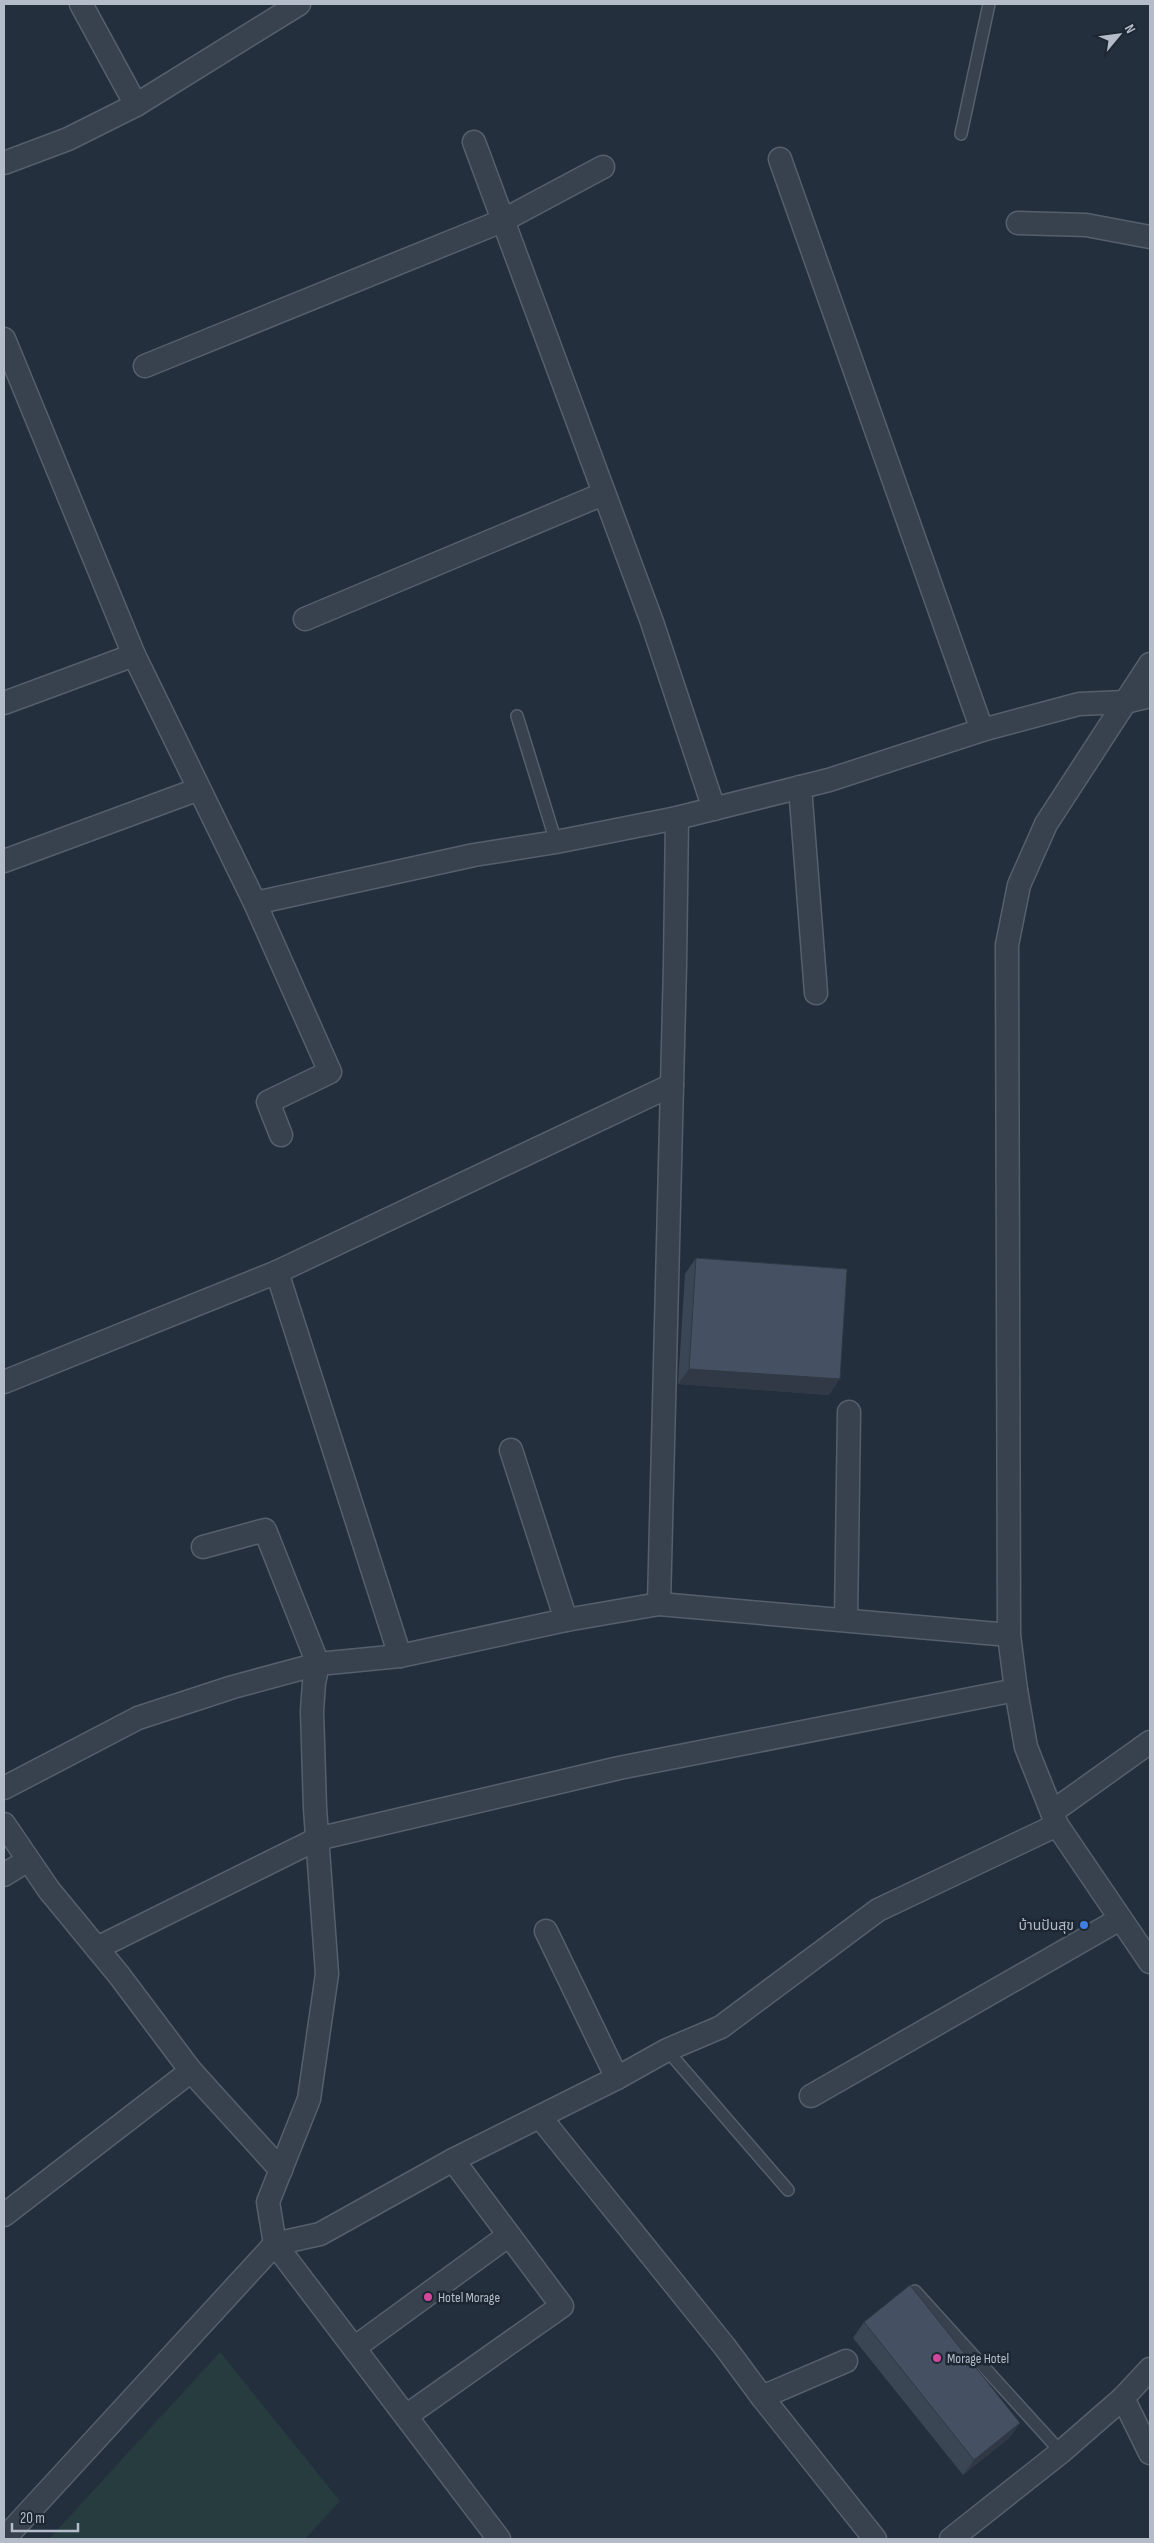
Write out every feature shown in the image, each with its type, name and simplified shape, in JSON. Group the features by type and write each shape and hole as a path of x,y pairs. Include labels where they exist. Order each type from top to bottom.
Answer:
{"street":[{"path":"81,4 136,105"},
{"path":"4,163 68,138 136,105 299,4"},
{"path":"474,142 502,222 652,622 714,809"},
{"path":"780,159 982,730"},
{"path":"145,366 502,222 603,167"},
{"path":"1018,223 1086,225 1150,238"},
{"path":"4,339 134,655 256,903 330,1072 268,1102 281,1135"},
{"path":"305,619 604,494"},
{"path":"4,704 134,655"},
{"path":"1150,664 1046,824 1020,886 1007,945 1009,1635 1016,1690 1026,1747 1055,1818 1150,1962"},
{"path":"256,903 474,855 556,842 676,818 800,787 982,730 1079,704 1125,702 1150,696"},
{"path":"800,787 816,993"},
{"path":"4,861 199,789"},
{"path":"659,1604 672,1085 676,818"},
{"path":"4,1382 277,1272 672,1085"},
{"path":"277,1272 400,1656"},
{"path":"846,1620 849,1412"},
{"path":"512,1450 566,1620"},
{"path":"203,1547 265,1530 318,1664 314,1683 312,1711 317,1839 327,1974 308,2100 268,2202 275,2244 499,2539"},
{"path":"4,1788 138,1718 233,1687 318,1664 400,1656 566,1620 659,1604 1009,1635"},
{"path":"97,1948 317,1839 619,1768 1016,1690"},
{"path":"4,2539 275,2244 320,2234 454,2160 617,2078 667,2050 721,2027 878,1910 1055,1818 1150,1742"},
{"path":"4,1824 49,1890 97,1948 191,2071 281,2170"},
{"path":"4,1875 28,1860"},
{"path":"810,2096 1120,1919"},
{"path":"546,1931 617,2078"},
{"path":"4,2215 191,2071"},
{"path":"540,2117 726,2347 762,2397 875,2539"},
{"path":"406,2416 562,2306 454,2160"},
{"path":"354,2348 509,2235"},
{"path":"762,2397 846,2361"},
{"path":"951,2539 1062,2452 1123,2398 1150,2370"},
{"path":"1123,2398 1150,2454"}],"lane":[{"path":"961,134 989,4"},
{"path":"517,716 556,842"},
{"path":"667,2050 788,2190"},
{"path":"915,2291 1062,2452"}],"green space":[{"path":"220,2352 340,2501 305,2539 49,2539"}],"building":[{"path":"696,1258 847,1269 840,1379 689,1369"},
{"path":"910,2285 1020,2423 974,2460 864,2322"}],"place":[{"name":"บ้านปันสุข","path":"1084,1925"},
{"name":"Hotel Morage","path":"428,2297"},
{"name":"Morage Hotel","path":"937,2358"}]}
